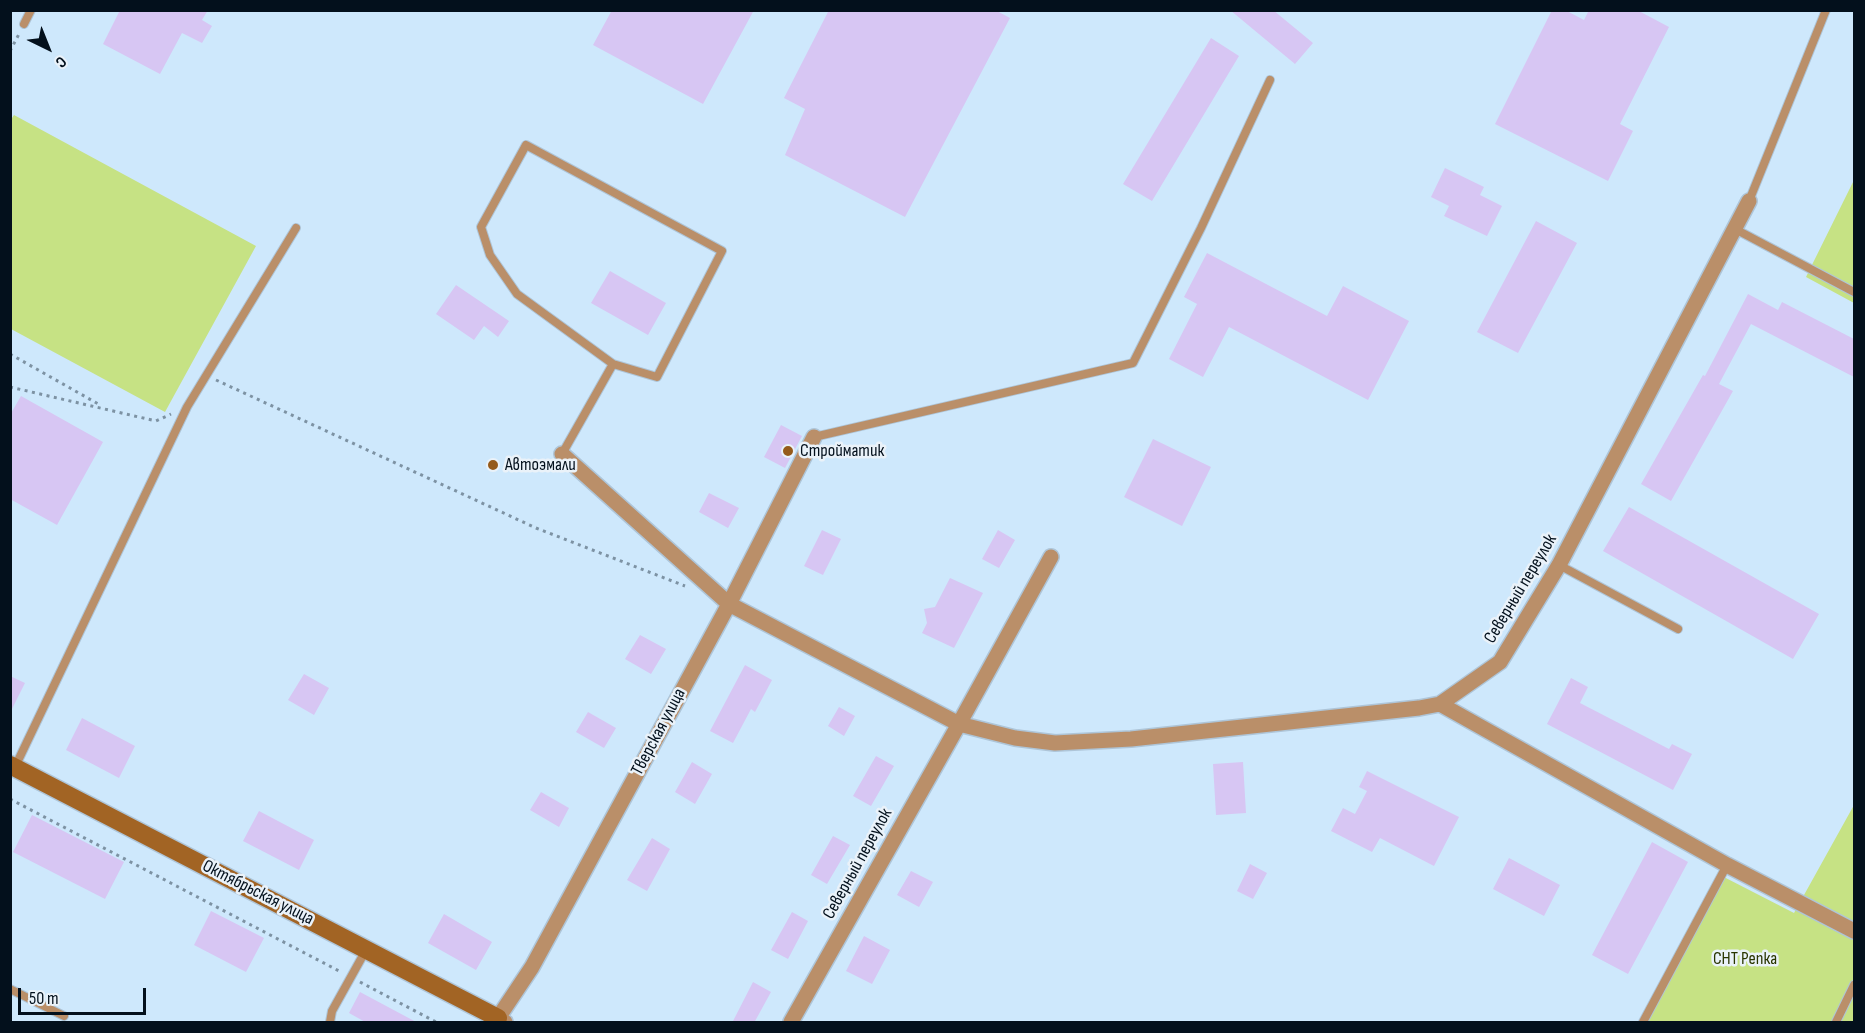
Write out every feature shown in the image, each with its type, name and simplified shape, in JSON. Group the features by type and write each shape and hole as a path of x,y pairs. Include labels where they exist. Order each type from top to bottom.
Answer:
{"main road":[{"name":"Октябрьская улица","path":"12,769 500,1021"}],"street":[{"name":"Северный переулок","path":"959,724 1015,738 1055,743 1131,739 1440,704 1500,662 1559,566 1749,201"},
{"name":"Тверская улица","path":"500,1021 532,967 729,604 814,437"},
{"path":"562,454 729,604 959,724"},
{"name":"Северный переулок","path":"791,1023 1051,557"},
{"path":"1440,704 1726,865 1854,931"}],"lane":[{"path":"24,24 31,10"},
{"path":"1749,201 1826,10"},
{"path":"814,437 1133,363 1201,228 1270,80"},
{"path":"526,145 722,251 657,377 613,364 517,294 490,255 481,227 526,145"},
{"path":"12,769 187,407 296,228"},
{"path":"1735,229 1854,292"},
{"path":"562,454 613,364"},
{"path":"1559,566 1678,629"},
{"path":"1643,1023 1726,865"},
{"path":"330,1023 332,1011 366,950"},
{"path":"1836,1023 1854,985"},
{"path":"10,989 64,1016"}],"path":[{"path":"10,51 24,24"},
{"path":"10,354 104,407"},
{"path":"207,375 536,528 686,587"},
{"path":"10,387 156,420 187,407"},
{"path":"10,799 436,1023"}],"green space":[{"path":"14,115 256,246 165,412 11,329 10,121"},
{"path":"1854,180 1854,303 1806,277"},
{"name":"СНТ Репка","path":"1854,805 1854,1022 1640,1022 1718,874 1794,913"}],"building":[{"path":"120,10 208,10 202,20 212,26 202,43 182,33 160,74 103,44"},
{"path":"612,10 754,10 703,104 593,45"},
{"path":"829,10 995,10 1010,18 905,217 785,155 805,109 784,98"},
{"path":"1230,10 1273,10 1313,43 1295,64"},
{"path":"1552,10 1565,10 1584,20 1589,10 1637,10 1669,27 1620,124 1633,131 1608,181 1495,124"},
{"path":"1211,38 1239,56 1152,201 1123,184"},
{"path":"1445,168 1484,187 1480,195 1502,206 1487,236 1444,216 1449,206 1431,197"},
{"path":"1536,221 1577,243 1518,353 1477,332"},
{"path":"1207,253 1327,316 1343,286 1409,321 1368,400 1229,327 1203,377 1169,359 1197,304 1184,297"},
{"path":"610,271 666,303 648,335 591,303"},
{"path":"456,285 509,321 498,337 484,326 474,340 436,314"},
{"path":"1748,294 1778,310 1782,302 1854,339 1854,377 1751,324 1719,384 1733,391 1671,501 1641,484 1703,375 1705,376"},
{"path":"21,396 103,442 57,525 10,499 10,415"},
{"path":"781,425 802,436 785,468 764,457"},
{"path":"1153,439 1211,467 1182,526 1124,497"},
{"path":"709,493 739,508 728,528 699,512"},
{"path":"1629,507 1819,614 1793,659 1603,551"},
{"path":"822,530 841,539 823,575 804,566"},
{"path":"998,530 1015,540 999,568 982,559"},
{"path":"950,578 983,593 954,648 922,633 927,623 924,609 935,607"},
{"path":"640,635 666,649 651,674 625,659"},
{"path":"745,665 772,680 755,712 751,709 733,743 710,731"},
{"path":"304,674 329,688 314,715 288,700"},
{"path":"10,676 25,683 10,713"},
{"path":"1571,678 1588,687 1580,703 1669,749 1672,744 1692,754 1673,790 1547,724"},
{"path":"839,707 855,716 844,736 828,726"},
{"path":"588,712 616,728 604,748 576,732"},
{"path":"82,718 135,746 119,778 66,750"},
{"path":"876,756 894,766 871,806 853,796"},
{"path":"692,762 712,774 695,804 675,792"},
{"path":"1243,762 1246,813 1216,815 1213,764"},
{"path":"1367,771 1459,817 1434,866 1380,838 1372,852 1331,831 1343,808 1355,814 1367,791 1359,787"},
{"path":"541,792 569,808 559,827 530,810"},
{"path":"259,811 314,840 299,870 243,841"},
{"path":"32,815 124,862 105,899 13,852"},
{"path":"833,836 850,845 827,884 811,875"},
{"path":"652,838 670,849 647,891 627,880"},
{"path":"1652,842 1688,862 1628,974 1592,955"},
{"path":"1509,858 1560,885 1544,916 1493,889"},
{"path":"1250,864 1267,873 1253,899 1237,891"},
{"path":"911,871 933,882 919,907 897,895"},
{"path":"211,911 264,938 246,972 194,945"},
{"path":"792,912 808,921 788,959 771,950"},
{"path":"444,914 492,942 476,970 428,943"},
{"path":"864,936 890,950 872,984 846,971"},
{"path":"753,982 771,992 754,1023 732,1023"},
{"path":"360,992 418,1023 367,1023 349,1013"}],"place":[{"name":"Стройматик","path":"788,451"},
{"name":"Автоэмали","path":"493,465"}]}
